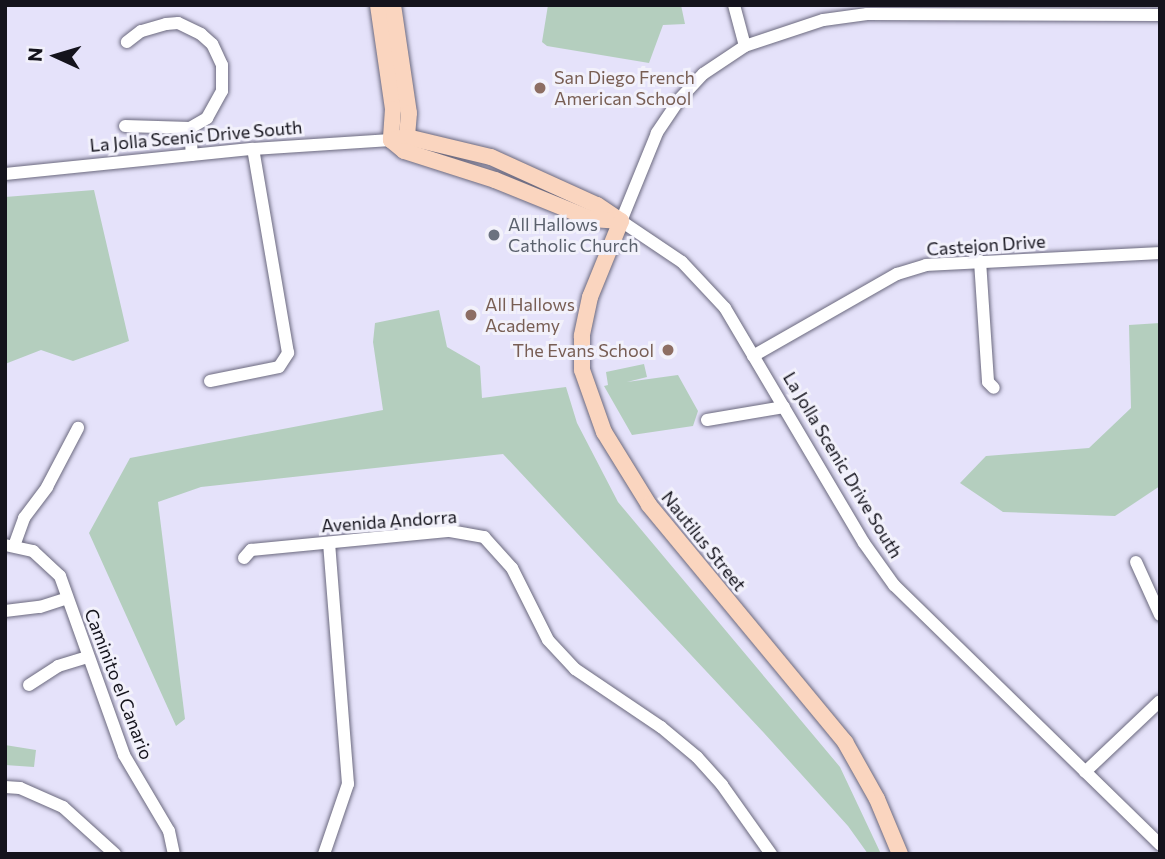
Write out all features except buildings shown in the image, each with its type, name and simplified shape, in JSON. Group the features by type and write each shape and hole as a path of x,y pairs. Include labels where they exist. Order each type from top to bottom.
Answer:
{"main road":[{"path":"378,5 393,109 401,142"},
{"path":"393,5 409,113 401,142"},
{"name":"La Jolla Scenic Drive South","path":"401,142 591,219 621,222"},
{"name":"Nautilus Street","path":"621,222 590,297 582,336 582,370 604,432 649,505 845,742 877,799 900,854"}],"street":[{"path":"734,5 745,46"},
{"path":"621,222 657,133 679,100 703,74 745,46 823,20 867,14 1160,15"},
{"path":"125,126 190,128 206,118 222,91 222,65 212,44 201,34 178,23 141,31 127,42"},
{"path":"190,128 192,155"},
{"name":"La Jolla Scenic Drive South","path":"5,174 253,149 401,142"},
{"path":"210,381 279,367 288,352 253,149"},
{"name":"La Jolla Scenic Drive South","path":"621,222 661,247 701,280 725,308 864,543 894,585 1160,845"},
{"name":"Castejon Drive","path":"754,356 897,274 926,265 1160,253"},
{"path":"980,261 988,382 994,388"},
{"path":"707,420 784,407"},
{"path":"9,545 24,518 47,487 78,428"},
{"name":"Avenida Andorra","path":"244,558 251,550 450,531 484,537 512,568 548,640 557,650 585,677 662,727 697,757 722,785 771,854"},
{"path":"324,854 348,784 329,542"},
{"name":"Caminito el Canario","path":"9,545 33,551 60,576 124,755 169,831 174,854"},
{"path":"1136,562 1160,615"},
{"path":"5,611 40,607 66,597"},
{"path":"29,685 58,666 87,657"},
{"path":"1085,772 1160,701"},
{"path":"5,787 20,788 63,807 115,854"}],"green space":[{"path":"548,5 681,5 685,24 663,25 649,63 547,46 542,42"},
{"path":"94,190 129,341 73,361 41,350 5,364 5,197"},
{"path":"439,310 447,347 480,366 482,398 566,387 577,423 618,502 840,767 881,854 868,854 848,826 764,733 503,454 201,487 158,502 185,719 176,726 89,533 130,458 383,410 373,342 375,323"},
{"path":"1160,323 1160,486 1115,516 1003,512 960,483 986,456 1089,448 1131,408 1129,325"},
{"path":"644,364 647,377 627,382 678,375 698,411 693,426 632,435 604,386 608,385 606,372"},
{"path":"5,745 36,750 34,767 5,765"}],"place":[{"name":"San Diego French American School","path":"540,88"},
{"name":"All Hallows Catholic Church","path":"494,235"},
{"name":"All Hallows Academy","path":"471,315"},
{"name":"The Evans School","path":"668,350"}]}
